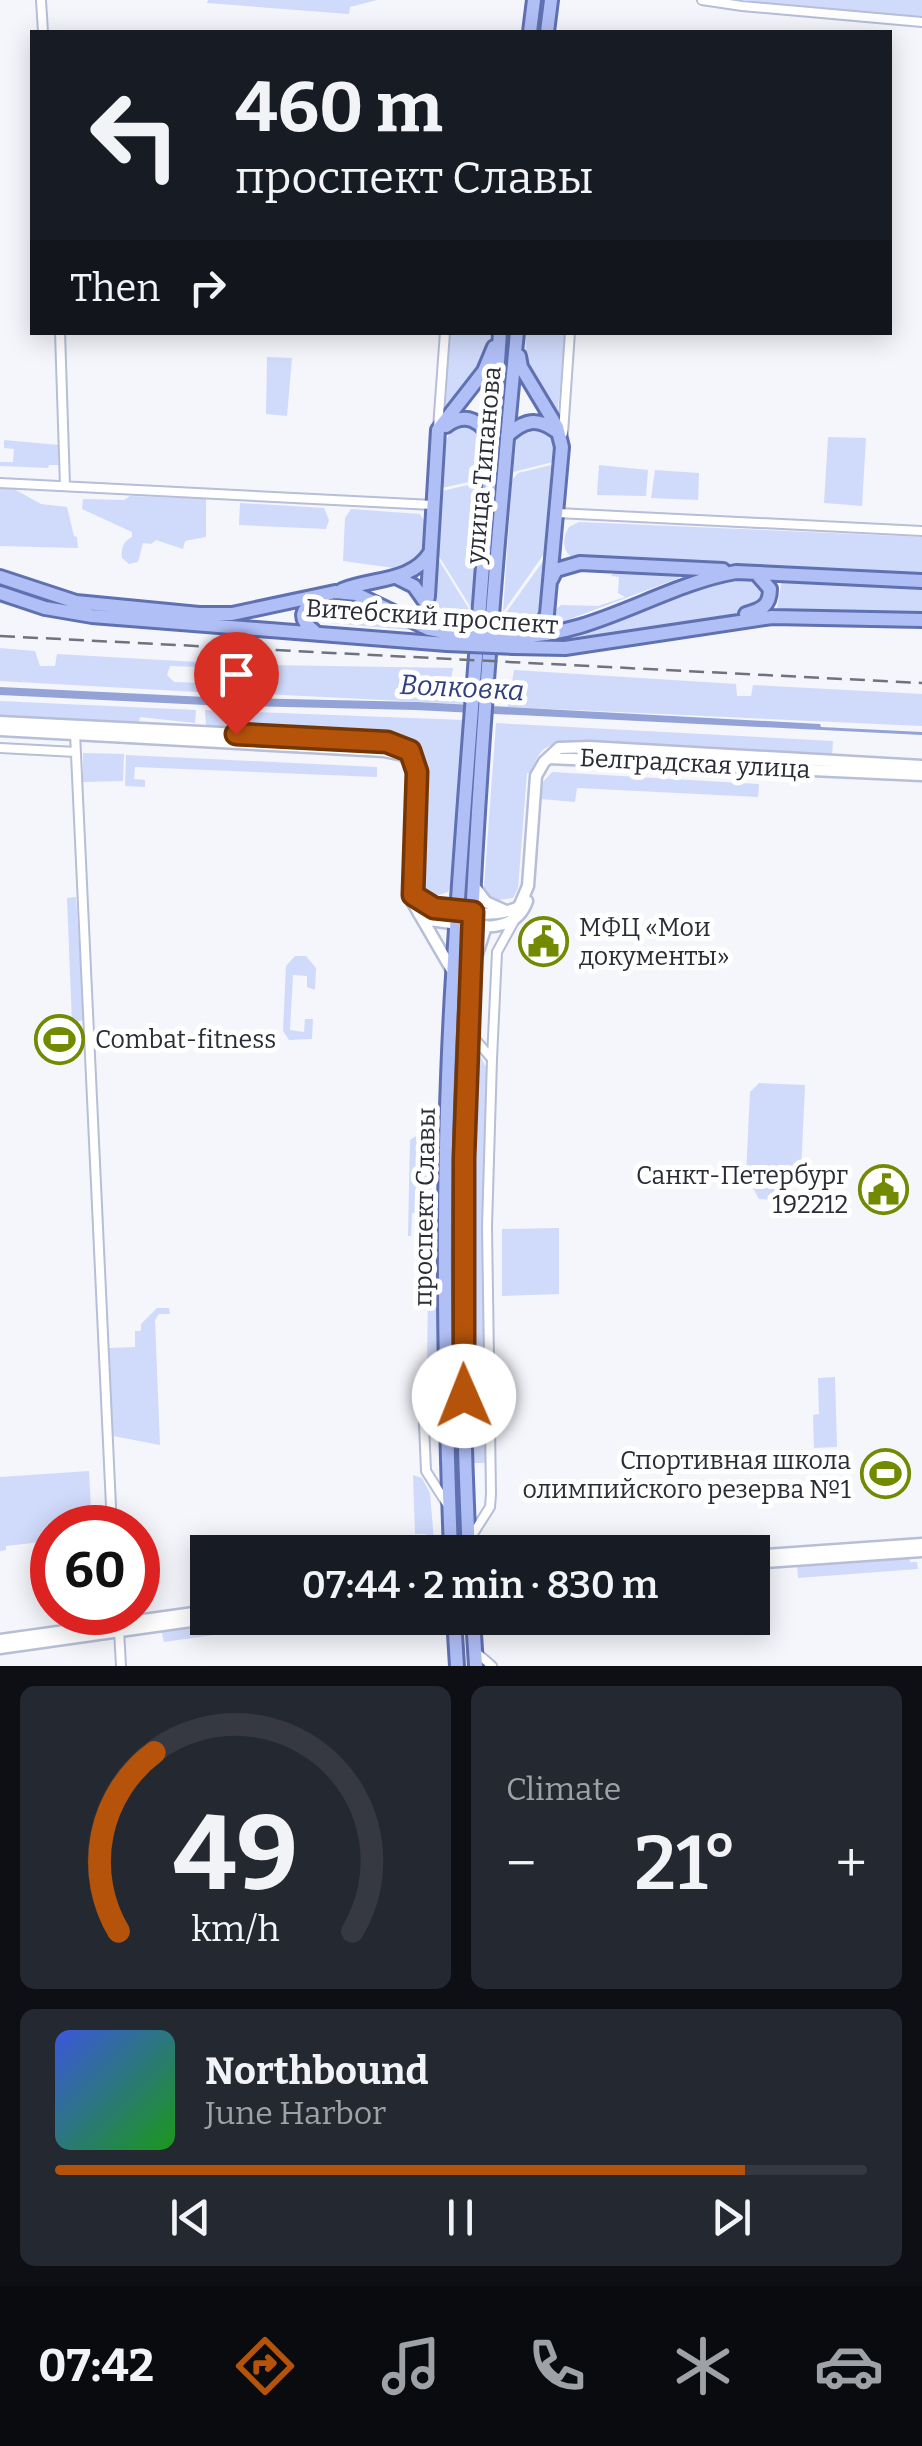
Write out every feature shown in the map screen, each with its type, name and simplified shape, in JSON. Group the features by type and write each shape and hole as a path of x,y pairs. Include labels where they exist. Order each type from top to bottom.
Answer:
{"main road":[{"path":"530,30 534,0"},
{"path":"547,30 551,0"},
{"path":"361,636 416,632 422,626 439,435 484,372 497,335"},
{"name":"улица Типанова","path":"483,661 498,335"},
{"path":"519,335 521,367 562,438 545,621 532,636"},
{"name":"улица Типанова","path":"483,661 519,335"},
{"path":"439,435 452,422 467,418 482,425 493,442"},
{"path":"507,436 532,421 542,422 562,438"},
{"path":"555,535 562,554 580,563"},
{"path":"314,632 303,620 303,610 329,593 415,570 430,552"},
{"path":"549,589 556,570 580,563 736,572"},
{"name":"Витебский проспект","path":"514,642 574,627 708,578 736,572 922,581"},
{"path":"716,626 732,616 765,607 770,590 756,573"},
{"path":"394,576 414,586 426,602"},
{"name":"Витебский проспект","path":"0,577 87,604 200,614 232,614 329,593 367,597 448,638"},
{"name":"Витебский проспект","path":"0,593 45,608 92,616 565,648 791,616 922,620"},
{"name":"проспект Славы","path":"469,1535 463,1274 470,976 468,886 483,661"},
{"name":"проспект Славы","path":"450,1535 445,1354 446,1132 453,973 470,920"},
{"path":"455,1635 457,1666"},
{"path":"474,1635 476,1666"}],"street":[{"path":"42,0 43,30"},
{"path":"702,0 922,22"},
{"path":"60,335 65,486"},
{"name":"улица Типанова","path":"439,435 446,335"},
{"path":"562,438 570,335"},
{"path":"0,483 433,504"},
{"path":"557,513 922,531"},
{"path":"0,722 403,754 417,772 413,895 418,913 453,973"},
{"path":"0,730 75,730"},
{"path":"75,730 111,1505"},
{"name":"Белградская улица","path":"547,758 558,748 579,746 922,766"},
{"path":"0,748 76,752"},
{"path":"418,913 430,920 470,920 506,918 524,910 528,900 535,782 547,758"},
{"name":"Белградская улица","path":"547,758 922,775"},
{"path":"434,908 468,886 506,918"},
{"path":"475,1535 491,1500 487,1226 497,952 506,918 518,906 528,886"},
{"path":"413,895 434,908 470,920 506,918"},
{"path":"468,1032 492,1059"},
{"path":"445,1354 424,1394 426,1471 449,1508"},
{"path":"770,1559 922,1548"},
{"path":"160,1617 190,1613"},
{"path":"160,1620 190,1619"},
{"path":"0,1644 49,1635"},
{"path":"120,1635 121,1666"},
{"path":"475,1651 492,1666"}],"shaded area":[{"path":"377,0 350,7 349,14 207,3"},
{"path":"720,0 922,0 922,17"},
{"path":"450,335 491,335 487,357 445,412"},
{"path":"525,335 566,335 557,417 527,368"},
{"path":"267,357 292,358 287,416 266,414"},
{"path":"469,424 482,434 482,479 442,488 447,440 451,432"},
{"path":"539,426 553,441 553,462 513,472 517,435 527,427"},
{"path":"828,437 866,438 862,506 824,503"},
{"path":"4,440 59,445 58,465 0,466 0,462 13,462 14,449 4,448"},
{"path":"551,465 546,551 503,612 512,480 518,473"},
{"path":"599,465 648,470 646,496 597,495"},
{"path":"655,470 699,473 698,500 651,498"},
{"path":"481,482 473,611 437,553 442,491"},
{"path":"0,489 14,489 41,504 67,507 78,548 0,546"},
{"path":"130,496 206,499 206,537 185,541 183,549 156,540 143,543 138,562 129,564 122,558 122,551 132,532 82,509 83,499 124,500"},
{"path":"240,503 324,508 329,520 326,529 239,525"},
{"path":"351,509 420,514 426,524 423,557 401,569 343,561 345,518"},
{"path":"579,522 922,537 922,574 572,557 566,551 564,539 569,527"},
{"path":"437,557 472,614 471,623 447,620 445,624 436,618 433,608"},
{"path":"546,557 541,619 532,628 502,623 503,617"},
{"path":"614,572 679,578 554,625 555,610 561,605 598,606 625,597 618,593 619,577 611,576"},
{"path":"729,578 757,579 764,585 764,601 745,612 530,642 694,586"},
{"path":"782,580 922,587 922,614 777,609"},
{"path":"347,600 375,607 411,630 307,621 314,606"},
{"path":"0,648 35,651 40,666 55,666 57,654 197,662 197,667 170,666 167,675 174,682 199,683 198,692 0,681"},
{"path":"208,664 453,668 450,686 463,696 464,704 205,691 206,685 216,685 216,669"},
{"path":"514,670 736,684 737,696 751,696 753,685 922,694 922,726 508,707"},
{"path":"0,701 196,710 195,723 140,717 139,722 121,723 0,718"},
{"path":"205,710 464,720 452,883 448,892 429,898 420,888 426,770 414,745 387,734 206,726"},
{"path":"496,723 833,741 832,755 563,742 550,745 538,756 532,773 527,773 518,888 513,898 498,900 488,896 484,887"},
{"path":"83,753 124,754 123,781 83,782"},
{"path":"126,755 377,767 377,777 135,767 134,779 145,780 145,787 125,786"},
{"path":"552,772 759,784 758,797 577,788 575,802 541,799 543,782"},
{"path":"76,897 84,1020 72,1023 67,898"},
{"path":"295,956 306,956 316,968 315,990 307,987 307,976 293,975 290,1030 304,1032 305,1019 313,1019 312,1039 289,1040 283,1031 286,966"},
{"path":"479,1054 487,1069 483,1260 486,1463 474,1463 472,1328"},
{"path":"759,1083 805,1085 801,1173 783,1200 759,1199 746,1175 750,1092"},
{"path":"419,1134 433,1135 431,1232 427,1234 425,1213 412,1213 408,1236 410,1140"},
{"path":"559,1228 559,1294 502,1296 502,1229"},
{"path":"428,1277 437,1277 437,1353 427,1376"},
{"path":"157,1308 169,1308 170,1314 159,1314 155,1320 160,1445 113,1436 109,1348 135,1347 135,1331 141,1331 141,1324"},
{"path":"835,1377 837,1447 814,1448 813,1415 819,1414 818,1378"},
{"path":"89,1471 91,1505 30,1505 30,1543 6,1546 6,1550 0,1551 0,1477"},
{"path":"413,1475 422,1478 430,1493 434,1535 415,1534"},
{"path":"909,1556 910,1562 917,1562 918,1569 798,1578 797,1564"},
{"path":"190,1625 190,1635 213,1635 164,1642 161,1629"}],"water":[{"name":"Волковка","path":"0,687 418,702 820,724 922,735 415,710 0,695"}],"railway":[{"path":"0,636 922,683"}],"place":[{"name":"МФЦ «Мои документы»","path":"544,941"},
{"name":"Combat-fitness","path":"60,1039"},
{"name":"Санкт-Петербург 192212","path":"883,1189"},
{"name":"Спортивная школа олимпийского резерва №1","path":"886,1474"}],"route":[{"path":"236,734 387,742 410,751 417,772 413,895 434,908 473,912 464,1158 464,1396"}]}
